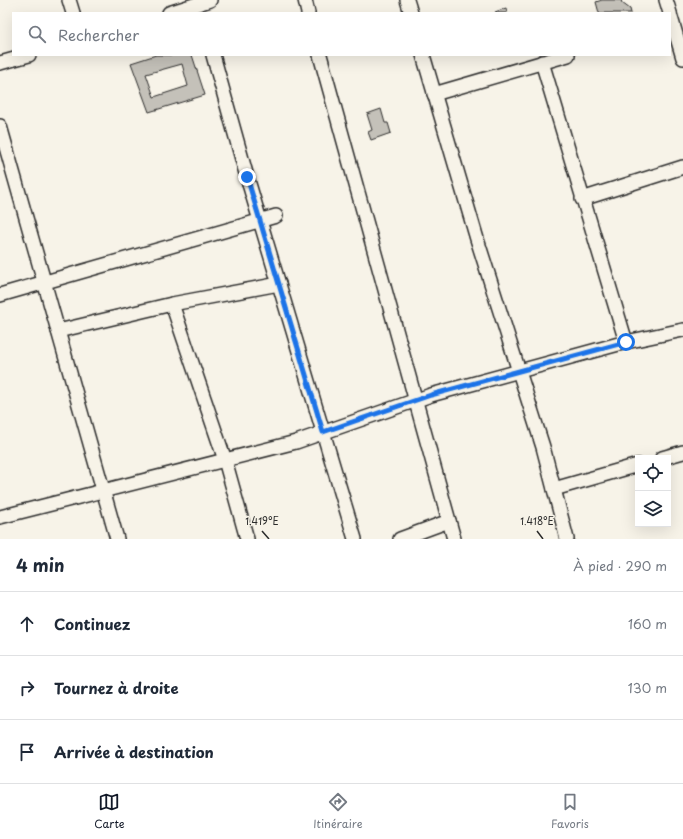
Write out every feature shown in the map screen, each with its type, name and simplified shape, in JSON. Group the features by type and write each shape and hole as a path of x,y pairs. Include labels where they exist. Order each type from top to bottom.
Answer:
{"street":[{"path":"69,0 73,12"},
{"path":"304,0 308,12"},
{"path":"407,0 411,12"},
{"path":"666,0 670,12"},
{"path":"173,12 202,4"},
{"path":"673,20 683,58"},
{"path":"0,63 25,56"},
{"path":"213,56 260,221 356,539"},
{"path":"320,56 454,539"},
{"path":"423,56 477,239 543,447 567,539"},
{"path":"434,94 564,56"},
{"path":"542,62 626,342"},
{"path":"0,126 117,539"},
{"path":"582,198 683,167"},
{"path":"0,295 276,216"},
{"path":"58,331 172,304 279,284"},
{"path":"172,304 225,460 247,539"},
{"path":"0,517 296,442 415,400 626,342 683,330"},
{"path":"671,455 683,452"},
{"path":"554,489 635,466"},
{"path":"400,539 449,521"}],"building":[{"path":"602,0 621,0 622,3 630,9 631,12 599,12 596,2"},
{"path":"506,8 507,12 495,12"},
{"path":"153,56 192,56 205,95 149,112 131,63","holes":["182,64 188,86 154,97 146,74"]},
{"path":"381,109 385,123 388,123 391,133 371,140 368,132 372,130 367,114"}],"route":[{"path":"247,177 323,432 431,395 626,342"}]}
